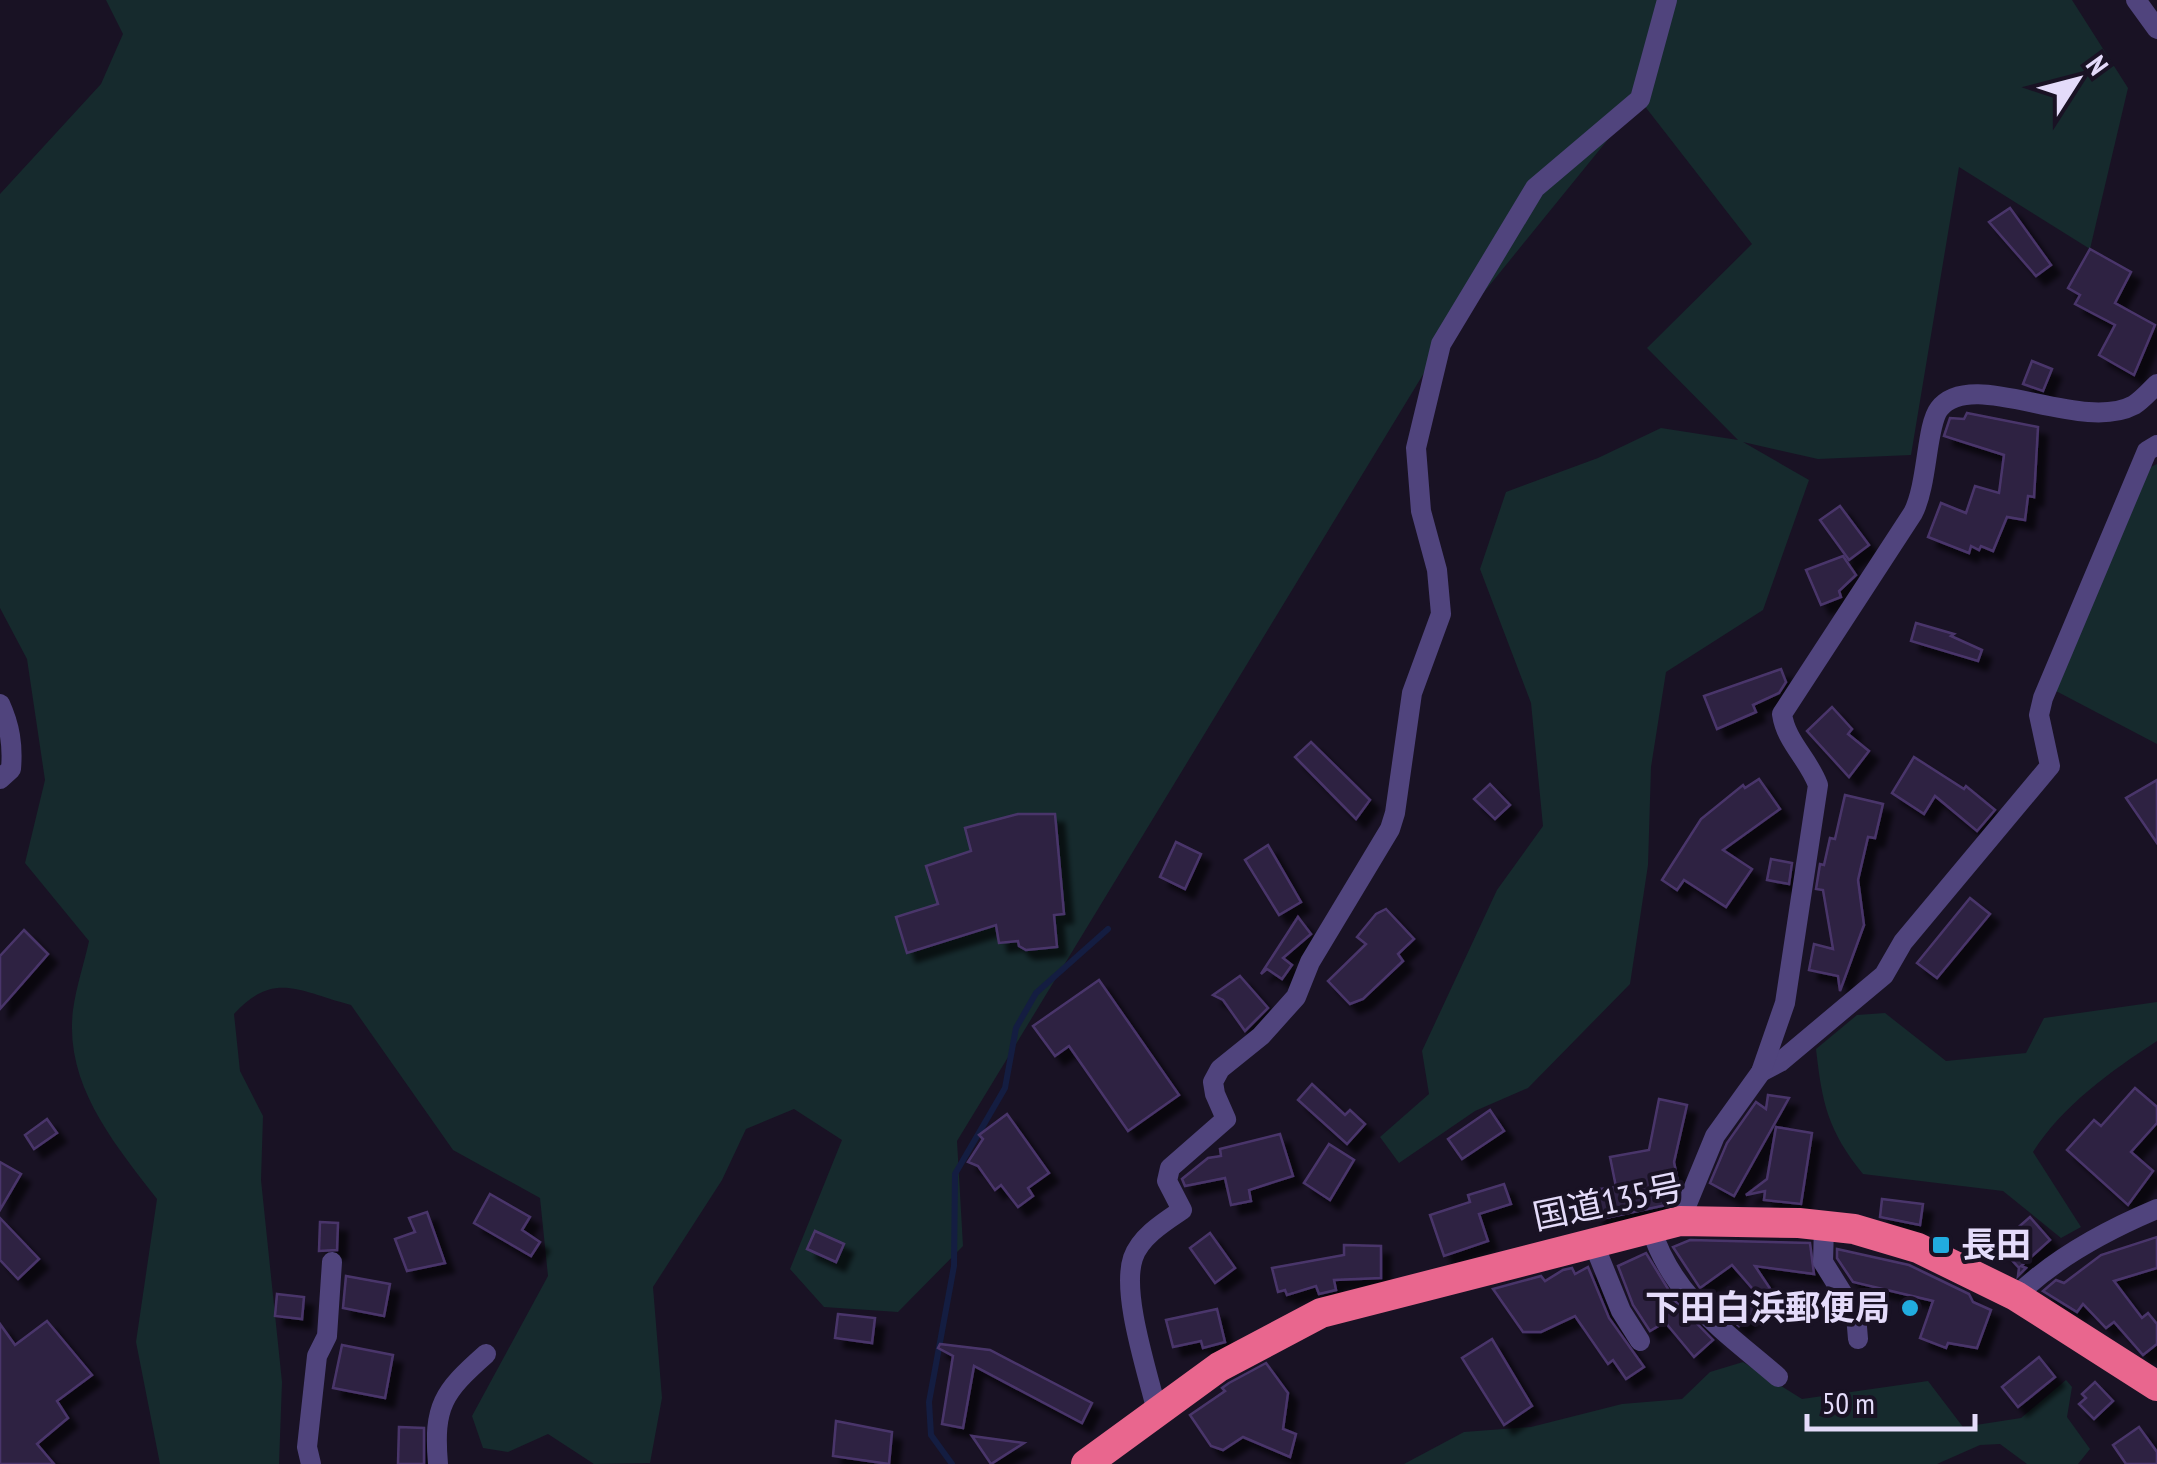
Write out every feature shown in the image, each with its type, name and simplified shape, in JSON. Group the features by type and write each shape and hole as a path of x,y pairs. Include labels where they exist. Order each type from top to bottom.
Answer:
{"highway":[{"name":"国道135号","path":"1086,1464 1264,1339 1321,1313 1666,1224 1749,1219 1824,1226 1854,1229 1918,1248 2016,1296 2157,1386"}],"street":[{"path":"1157,1412 1131,1292 1132,1258 1147,1237 1182,1210 1166,1182 1170,1168 1226,1119 1214,1094 1220,1069 1261,1036 1296,998 1310,962 1390,829 1398,799 1412,694 1441,614 1437,570 1421,511 1416,448 1441,344 1534,188 1640,99 1667,0"},
{"path":"2136,0 2157,30"},
{"path":"1778,1377 1734,1344 1696,1306 1660,1256 1666,1224 1715,1136 1761,1072 1785,1003 1818,784 1811,766 1785,734 1782,714 1925,490 1933,422 1940,407 1970,394 2020,398 2083,415 2109,413 2135,404 2157,384"},
{"path":"1761,1072 1780,1062 1884,975 1903,942 2050,766 2039,715 2043,698 2148,451 2157,445"},
{"path":"0,704 12,736 12,756 11,770 0,779"},
{"path":"2016,1296 2032,1280 2119,1225 2157,1210"},
{"path":"1824,1226 1823,1262 1856,1315 1858,1339"},
{"path":"1592,1242 1640,1342"},
{"path":"311,1464 307,1447 317,1356 327,1336 332,1262"},
{"path":"438,1464 438,1406 461,1375 486,1354"}],"green space":[{"path":"106,0 2072,0 2128,88 2090,249 1959,167 1911,455 1818,459 1743,442 1809,480 1763,610 1666,672 1651,767 1648,865 1630,984 1528,1088 1475,1111 1399,1163 1380,1137 1429,1094 1422,1051 1497,890 1543,826 1531,703 1480,569 1506,492 1598,458 1661,428 1738,440 1647,348 1752,244 1640,100 1441,345 957,1141 963,1246 898,1312 824,1307 790,1269 842,1140 794,1109 746,1129 722,1180 653,1287 662,1398 650,1463 594,1464 548,1434 508,1452 483,1448 472,1416 548,1276 540,1198 453,1150 351,1005 275,988 248,1000 234,1014 240,1071 263,1116 261,1180 282,1382 279,1464 160,1464 136,1342 157,1199 96,1112 76,1063 73,1010 89,941 25,863 45,780 27,659 0,608 0,194 101,84 123,34"},
{"path":"2157,464 2157,744 2056,691 2149,468"},
{"path":"2157,1002 2157,1041 2073,1104 2033,1152 2081,1227 2061,1238 2003,1191 1863,1174 1834,1130 1816,1049 1857,1015 1885,1013 1946,1061 2026,1053 2044,1018"},
{"path":"1743,1362 1802,1399 1928,1381 1963,1427 2021,1418 2066,1380 2072,1387 2067,1417 2090,1449 2078,1464 2027,1464 2000,1444 1980,1445 1937,1464 1404,1464 1464,1432 1531,1427 1622,1404 1682,1399 1710,1372"}],"building":[{"path":"2010,208 2051,265 2036,276 1989,222"},
{"path":"2090,249 2131,272 2115,303 2155,325 2134,375 2099,355 2115,325 2075,304 2080,295 2068,288"},
{"path":"2032,361 2052,369 2043,391 2023,384"},
{"path":"1967,413 2038,427 2034,497 2028,496 2025,520 2007,517 1993,551 1971,546 1969,553 1928,537 1941,503 1966,513 1975,486 1999,493 2004,455 1944,436 1950,418 1964,419"},
{"path":"1840,506 1869,545 1849,560 1820,520"},
{"path":"1843,556 1856,575 1839,591 1841,597 1821,605 1806,570"},
{"path":"1916,623 1954,634 1951,636 1982,650 1978,661 1911,641"},
{"path":"1781,669 1786,682 1779,693 1753,705 1756,712 1717,729 1704,696"},
{"path":"1832,707 1852,729 1848,734 1869,751 1849,777 1807,731"},
{"path":"1311,742 1370,800 1356,819 1295,757"},
{"path":"1914,757 1964,789 1966,786 1995,810 1977,831 1935,796 1924,814 1892,793"},
{"path":"1759,779 1780,809 1723,850 1752,869 1726,907 1684,880 1677,890 1662,880 1701,819 1743,785 1745,788"},
{"path":"2157,780 2157,843 2126,798"},
{"path":"1490,784 1510,805 1495,819 1474,799"},
{"path":"1845,795 1883,804 1875,838 1868,837 1858,880 1864,925 1840,991 1838,976 1809,970 1814,944 1833,949 1823,890 1816,889 1820,864 1824,865 1830,838 1835,839"},
{"path":"1018,814 1055,814 1064,914 1054,915 1057,947 1026,950 1018,941 999,943 996,925 907,953 896,917 938,904 926,866 971,851 965,828"},
{"path":"1176,842 1201,854 1185,889 1160,877"},
{"path":"1268,845 1301,902 1279,915 1245,860"},
{"path":"1771,859 1792,863 1789,884 1767,880"},
{"path":"1970,898 1990,914 1937,978 1917,963"},
{"path":"1386,909 1414,939 1398,954 1403,961 1363,999 1350,1004 1328,981 1366,944 1357,937 1376,914"},
{"path":"1298,917 1311,934 1283,958 1292,965 1282,979 1267,969 1261,974"},
{"path":"24,930 48,954 0,1009 0,956"},
{"path":"1240,976 1268,1008 1245,1031 1223,1000 1213,995"},
{"path":"1099,980 1179,1095 1128,1131 1069,1046 1055,1056 1033,1026"},
{"path":"1312,1084 1345,1115 1350,1110 1365,1124 1347,1144 1298,1100"},
{"path":"2135,1088 2157,1107 2157,1123 2131,1152 2153,1171 2128,1205 2067,1150 2094,1120 2101,1126"},
{"path":"1768,1095 1789,1098 1734,1196 1710,1183 1727,1143 1756,1102 1766,1109"},
{"path":"1659,1099 1687,1105 1674,1162 1679,1188 1669,1191 1671,1204 1596,1220 1591,1190 1616,1187 1610,1157 1649,1150"},
{"path":"1490,1110 1504,1131 1462,1159 1448,1139"},
{"path":"1007,1114 1049,1173 1028,1188 1033,1196 1018,1207 1001,1185 995,1190 978,1166 968,1162 983,1139 979,1135"},
{"path":"47,1119 57,1133 34,1149 25,1135"},
{"path":"1776,1127 1812,1133 1801,1204 1764,1200 1765,1191 1746,1195 1767,1179"},
{"path":"1280,1134 1293,1176 1249,1190 1251,1201 1231,1205 1225,1178 1185,1186 1182,1179 1208,1158 1221,1156 1220,1149"},
{"path":"1329,1144 1354,1160 1330,1200 1304,1183"},
{"path":"0,1162 21,1174 0,1210"},
{"path":"1504,1184 1511,1204 1479,1214 1488,1241 1444,1256 1430,1215 1470,1202 1468,1195"},
{"path":"490,1194 530,1217 522,1230 540,1242 531,1256 474,1223"},
{"path":"1882,1199 1923,1204 1920,1225 1880,1217"},
{"path":"427,1212 445,1263 407,1271 395,1239 415,1232 409,1218"},
{"path":"2030,1217 2050,1240 2021,1266 2026,1268 2018,1276 2019,1268 1998,1245"},
{"path":"0,1218 39,1259 18,1279 0,1260"},
{"path":"320,1222 338,1223 337,1250 319,1251"},
{"path":"815,1231 844,1244 836,1262 807,1249"},
{"path":"1210,1233 1235,1268 1215,1283 1190,1248"},
{"path":"2157,1237 2157,1268 2114,1281 2142,1318 2148,1313 2157,1324 2157,1344 2143,1355 2114,1322 2106,1328 2083,1304 2077,1312 2043,1291 2056,1280 2064,1283 2101,1255"},
{"path":"1690,1240 1810,1243 1814,1274 1755,1266 1779,1302 1770,1309 1732,1265 1700,1288 1673,1247"},
{"path":"1344,1245 1381,1246 1381,1278 1334,1280 1336,1290 1319,1294 1316,1286 1287,1295 1285,1290 1278,1292 1272,1268 1344,1255"},
{"path":"1837,1249 1909,1265 1969,1294 1973,1302 1991,1310 1977,1348 1948,1343 1946,1348 1920,1338 1933,1301 1853,1282 1837,1258"},
{"path":"1646,1253 1676,1302 1713,1340 1694,1357 1665,1322 1650,1331 1633,1305 1618,1266"},
{"path":"1588,1267 1609,1318 1644,1367 1626,1379 1613,1360 1608,1364 1575,1316 1541,1332 1523,1332 1493,1289 1541,1276 1545,1281 1563,1270 1572,1268 1575,1274"},
{"path":"346,1276 390,1284 384,1316 343,1308"},
{"path":"277,1294 304,1297 302,1319 275,1316"},
{"path":"1749,1294 1760,1307 1739,1326 1724,1313"},
{"path":"1217,1309 1225,1342 1203,1348 1201,1341 1173,1347 1166,1320"},
{"path":"838,1314 875,1318 872,1343 835,1338"},
{"path":"47,1321 92,1375 57,1401 68,1418 37,1444 54,1464 0,1464 0,1324 15,1345"},
{"path":"1492,1339 1532,1406 1504,1425 1462,1358"},
{"path":"940,1344 990,1350 1092,1403 1082,1423 974,1366 963,1428 942,1424 953,1356 938,1348"},
{"path":"342,1345 393,1355 385,1398 333,1388"},
{"path":"2039,1357 2055,1377 2018,1407 2002,1387"},
{"path":"1266,1363 1288,1393 1283,1429 1296,1434 1290,1457 1243,1437 1223,1450 1211,1446 1190,1415 1225,1391 1222,1388 1229,1383"},
{"path":"2095,1382 2113,1401 2094,1419 2079,1404 2086,1398 2082,1394"},
{"path":"836,1421 892,1432 889,1464 833,1456"},
{"path":"399,1427 424,1428 424,1464 398,1464"},
{"path":"2139,1427 2157,1452 2157,1464 2126,1464 2113,1445"},
{"path":"972,1436 1024,1443 991,1464"}],"waterway":[{"path":"952,1464 931,1435 929,1402 954,1266 955,1174 1005,1088 1016,1028 1036,993 1108,929"}],"place":[{"name":"長田","path":"1941,1245"},
{"name":"下田白浜郵便局","path":"1910,1308"}]}
